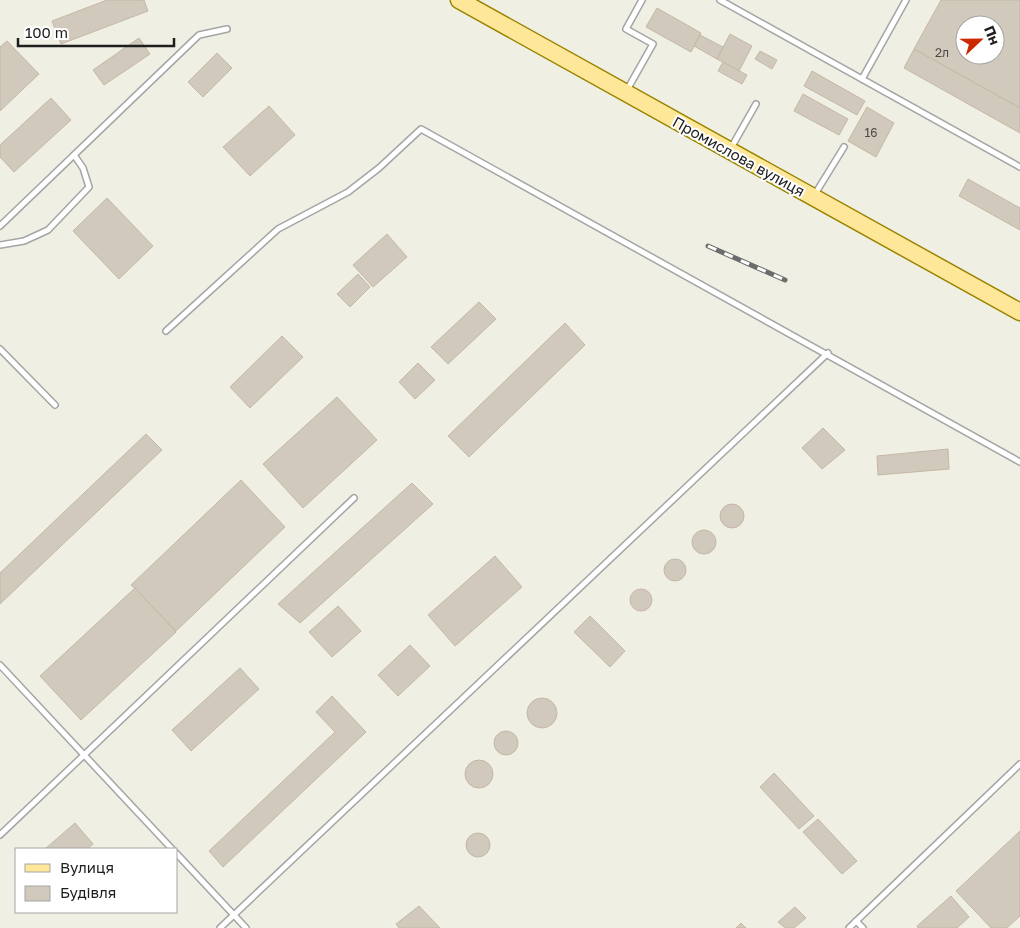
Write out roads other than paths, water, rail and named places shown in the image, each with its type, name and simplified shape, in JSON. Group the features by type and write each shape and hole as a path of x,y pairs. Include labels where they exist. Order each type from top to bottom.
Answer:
{"main road":[{"name":"Промислова вулиця","path":"459,0 1020,312"}],"lane":[{"path":"626,93 653,44 626,29 642,0"},
{"path":"720,0 1020,167"},
{"path":"862,79 906,0"},
{"path":"0,226 199,35 227,29"},
{"path":"730,150 756,104"},
{"path":"166,331 278,229 348,192 379,168 421,130 1020,462"},
{"path":"814,197 844,147"},
{"path":"0,246 24,241 48,230 89,187 83,168 74,155"},
{"path":"0,349 55,404"},
{"path":"220,928 828,354"},
{"path":"0,835 354,498"},
{"path":"0,665 171,848"},
{"path":"849,928 1020,764"},
{"path":"178,855 246,928"},
{"path":"856,921 863,928"}],"railway":[{"path":"708,246 785,280"}]}
